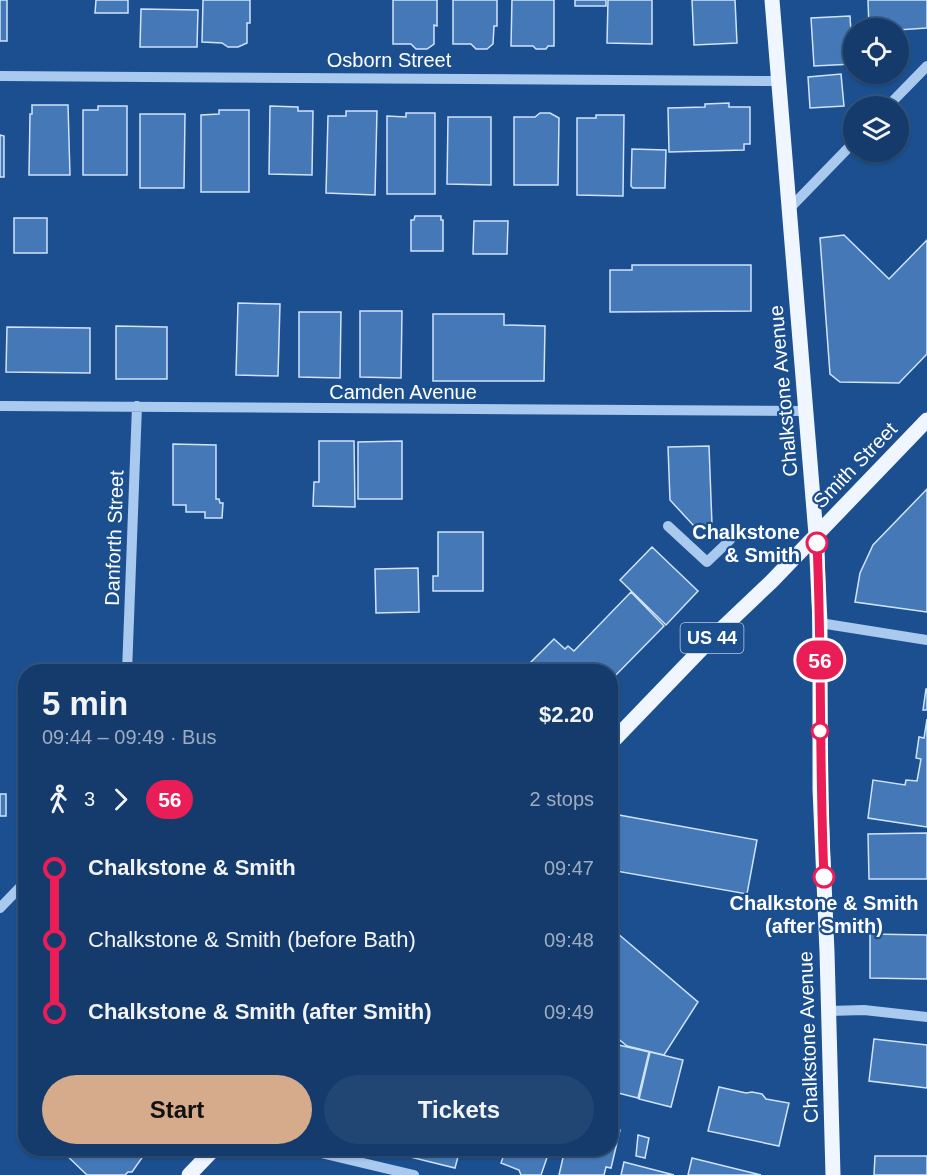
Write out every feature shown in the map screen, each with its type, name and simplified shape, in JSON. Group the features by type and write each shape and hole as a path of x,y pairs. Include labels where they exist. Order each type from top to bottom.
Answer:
{"main road":[{"name":"Chalkstone Avenue","path":"772,0 816,535 820,623 820,789 833,1175"},
{"name":"Smith Street","path":"618,736 713,637 772,581 927,420"},
{"path":"189,1175 207,1156"}],"street":[{"path":"898,96 927,66"},
{"name":"Osborn Street","path":"0,76 778,81"},
{"path":"789,209 843,153"},
{"name":"Camden Avenue","path":"0,406 806,411"},
{"name":"Danforth Street","path":"127,664 137,406"},
{"path":"668,526 707,562 730,540"},
{"path":"820,623 927,640"},
{"path":"0,908 18,889"},
{"path":"829,1011 864,1010 927,1017"},
{"path":"334,1156 414,1175"}],"building":[{"path":"0,0 7,0 7,41 0,41"},
{"path":"96,0 128,0 128,13 95,13"},
{"path":"203,0 250,0 247,43 238,47 228,47 222,43 202,42"},
{"path":"393,0 437,0 434,44 427,49 416,49 411,44 393,44"},
{"path":"453,0 497,0 497,26 494,26 493,44 487,49 476,49 471,44 453,44"},
{"path":"512,0 554,0 554,46 536,49 533,46 511,46"},
{"path":"575,0 606,0 606,6 575,6"},
{"path":"608,0 652,0 652,44 607,43"},
{"path":"692,0 735,0 737,43 694,45"},
{"path":"868,0 927,0 927,28 909,29 909,18 869,18"},
{"path":"141,9 198,10 197,47 140,47"},
{"path":"850,16 850,18 843,18 843,65 814,66 811,18"},
{"path":"841,74 843,106 810,108 808,77"},
{"path":"729,103 729,107 750,107 750,144 744,144 744,150 669,152 668,108 705,107 705,104"},
{"path":"32,105 68,105 70,175 29,175"},
{"path":"98,106 127,106 127,175 83,175 83,110 98,110"},
{"path":"270,106 298,107 298,111 313,111 312,175 269,174"},
{"path":"219,110 249,110 249,192 201,192 201,115 219,114"},
{"path":"346,111 377,111 375,195 326,193 328,116 346,116"},
{"path":"406,113 435,113 435,194 387,194 387,116 406,117"},
{"path":"540,113 550,113 559,118 558,185 514,185 514,117 535,117"},
{"path":"140,114 185,114 184,188 140,188"},
{"path":"596,115 624,115 623,196 577,195 577,118 596,118"},
{"path":"448,117 491,117 491,185 447,184"},
{"path":"0,135 4,136 4,177 0,177"},
{"path":"632,149 666,150 665,188 633,188 631,186"},
{"path":"415,216 441,216 443,251 411,251 411,220 414,220"},
{"path":"14,218 47,218 47,253 14,253"},
{"path":"474,221 508,221 507,254 473,254"},
{"path":"844,235 889,279 927,240 927,354 899,383 840,382 830,374 820,238"},
{"path":"632,265 751,265 751,311 610,312 610,270 632,270"},
{"path":"238,303 280,304 278,376 236,375"},
{"path":"360,311 402,311 401,378 360,377"},
{"path":"299,312 341,312 340,378 299,377"},
{"path":"433,314 504,314 504,325 545,326 544,381 433,381"},
{"path":"116,326 167,327 167,379 116,379"},
{"path":"7,327 90,328 90,373 6,372"},
{"path":"319,441 354,441 355,507 313,506 314,482 319,482"},
{"path":"402,441 402,499 358,499 358,442"},
{"path":"173,444 216,445 216,499 223,503 222,518 205,518 205,512 186,512 186,505 173,505"},
{"path":"709,446 712,525 694,526 670,500 668,447"},
{"path":"927,489 927,612 855,602 860,573 873,545"},
{"path":"438,532 483,532 483,591 433,591 433,576 438,576"},
{"path":"652,547 698,591 666,625 620,580"},
{"path":"418,568 419,612 376,613 375,569"},
{"path":"631,592 664,626 618,673 618,664 529,664 554,639 565,649 568,646 574,651"},
{"path":"926,689 927,710 923,710"},
{"path":"927,719 927,827 868,818 873,780 905,785 906,780 917,781 921,759 916,758 919,737 924,738"},
{"path":"0,794 6,794 6,816 0,816"},
{"path":"619,815 757,840 747,894 618,871"},
{"path":"927,833 927,879 869,879 868,834"},
{"path":"618,934 698,1002 664,1055 627,1046 618,1039"},
{"path":"870,934 927,935 927,979 870,978"},
{"path":"874,1039 927,1045 927,1088 869,1081"},
{"path":"618,1045 649,1052 638,1098 618,1093"},
{"path":"650,1052 683,1060 671,1107 639,1099"},
{"path":"719,1087 762,1094 766,1099 789,1103 779,1146 708,1131"},
{"path":"638,1135 649,1138 645,1158 636,1156"},
{"path":"67,1156 143,1156 132,1172 125,1175 87,1175"},
{"path":"406,1156 458,1156 455,1168"},
{"path":"504,1156 548,1156 541,1175 521,1175 519,1170 501,1163"},
{"path":"563,1156 614,1156 611,1168 606,1167 604,1175 559,1175"},
{"path":"875,1156 927,1156 927,1175 874,1175"},
{"path":"692,1158 761,1175 688,1175"},
{"path":"624,1162 674,1175 621,1175"}],"bus line":[{"name":"56","path":"817,543 820,623 820,789 824,877"}],"place":[{"name":"Chalkstone & Smith","path":"817,543"},
{"name":"Chalkstone & Smith (after Smith)","path":"824,877"}]}
